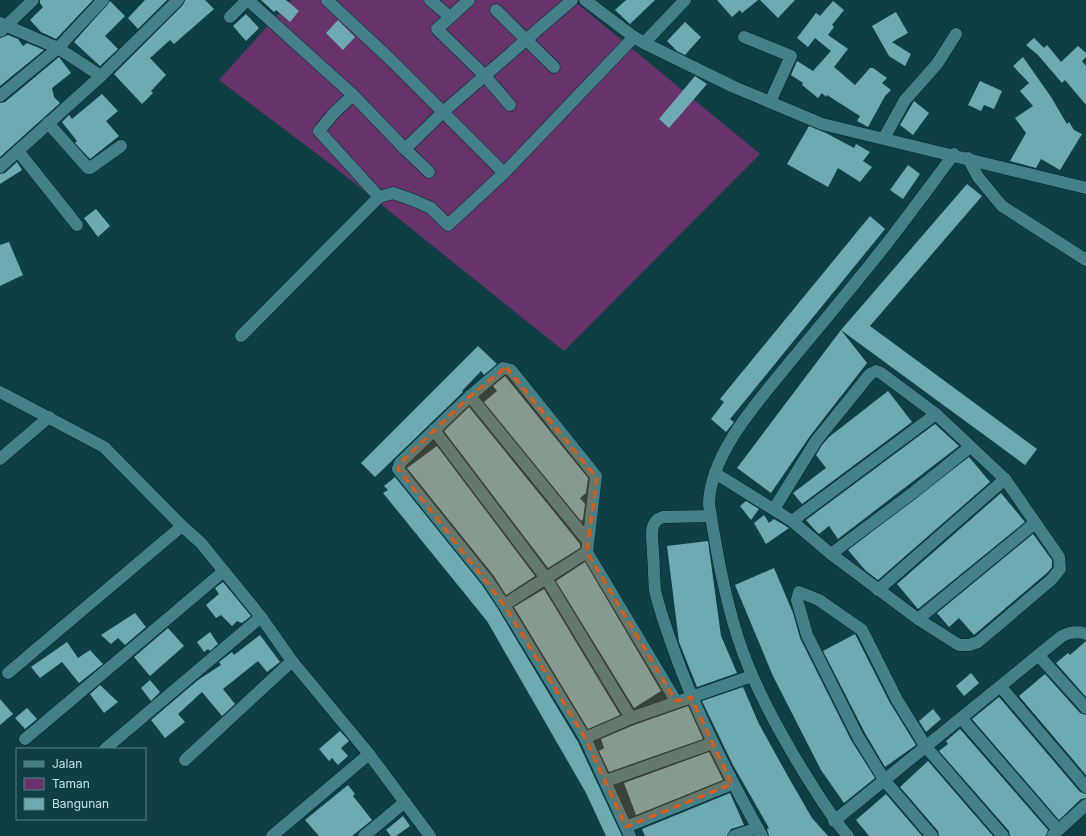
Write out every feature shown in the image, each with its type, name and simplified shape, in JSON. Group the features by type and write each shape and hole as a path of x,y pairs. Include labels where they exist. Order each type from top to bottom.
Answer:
{"street":[{"path":"33,0 2,27 58,48 101,76"},
{"path":"0,96 58,48 104,0"},
{"path":"0,167 101,76 178,0"},
{"path":"230,17 247,0 353,95 405,150 429,172"},
{"path":"327,0 443,112 504,174"},
{"path":"430,0 450,17"},
{"path":"469,0 437,29 484,76 510,105"},
{"path":"405,150 443,112 572,0"},
{"path":"585,0 639,40 770,102 822,124 954,154 1086,188"},
{"path":"241,336 379,197 393,193 413,200 431,208 448,225 504,174 639,40 685,0"},
{"path":"496,10 554,67"},
{"path":"884,138 905,100 937,64 956,34"},
{"path":"744,37 790,56 770,102"},
{"path":"353,95 334,113 319,131 379,197"},
{"path":"48,124 88,168 122,146"},
{"path":"18,151 77,225"},
{"path":"848,836 834,821 784,740 752,676 732,617 711,516 709,496 715,473 729,443 768,390 873,261 954,154"},
{"path":"968,158 978,177 1002,206 1086,260"},
{"path":"504,605 546,578 587,547 596,476 511,370 503,368 470,396 434,430 400,463 398,469 488,581 504,605 584,738 606,781 628,831 732,784"},
{"path":"715,473 774,509 878,590 918,619 959,645 969,645 978,642 1052,580 1060,569 1059,558 1005,479 936,414 881,373 876,371 870,374 816,441 774,509"},
{"path":"0,392 104,447 182,526 201,543 261,617 292,661 369,754 430,836"},
{"path":"470,396 587,547 676,702"},
{"path":"792,522 936,414"},
{"path":"0,459 49,417"},
{"path":"434,430 546,578 631,718"},
{"path":"831,554 914,492 970,447"},
{"path":"878,590 1005,479"},
{"path":"711,516 663,517 657,519 652,527 655,588 660,610 691,697 732,784 760,832 734,836"},
{"path":"918,619 1035,523"},
{"path":"8,673 182,526"},
{"path":"25,739 224,571"},
{"path":"932,836 885,781 858,736 807,635 797,600 799,592 819,600 862,630 897,700 926,746 1003,836"},
{"path":"106,748 261,617"},
{"path":"834,821 885,781 926,746 962,719 1062,636 1069,633 1086,634"},
{"path":"1039,656 1086,708"},
{"path":"185,760 292,661"},
{"path":"584,738 631,718 752,676"},
{"path":"1001,687 1086,787"},
{"path":"962,719 1055,833 1084,810"},
{"path":"606,781 712,743"},
{"path":"272,836 369,754"},
{"path":"364,836 405,802"}],"highlighted area":[{"path":"506,367 597,478 587,552 676,701 691,697 732,784 626,827 585,738 504,605 398,469 400,463 470,396"}],"green space":[{"path":"291,0 573,0 760,154 564,351 333,166 219,80"}],"building":[{"path":"40,0 93,0 56,39 41,32 30,20 43,7"},
{"path":"145,0 167,0 138,29 128,18"},
{"path":"185,0 205,0 214,9 174,44 170,40 150,58 166,75 151,91 153,93 142,104 114,74 183,5"},
{"path":"261,0 286,0 299,11 290,22 276,10 274,12"},
{"path":"626,0 655,0 630,24 615,10"},
{"path":"717,0 758,0 742,13 740,10 732,17"},
{"path":"760,0 795,0 778,18"},
{"path":"110,1 125,16 105,36 118,49 100,66 74,42"},
{"path":"833,1 844,10 832,25 834,27 828,35 848,49 834,67 855,85 870,68 873,68 887,78 882,83 891,90 885,96 868,127 857,121 860,116 827,95 826,97 822,93 818,98 802,85 803,83 791,75 797,61 813,71 831,51 815,38 808,47 797,38 816,13 820,16"},
{"path":"896,12 908,33 892,42 911,54 905,66 889,56 872,26"},
{"path":"246,14 259,28 246,41 233,26"},
{"path":"338,20 355,37 343,50 326,33"},
{"path":"685,22 701,37 685,55 677,51 667,41"},
{"path":"8,35 18,39 23,46 27,43 44,50 0,86 0,38"},
{"path":"1034,38 1044,48 1047,45 1061,62 1078,46 1086,53 1086,57 1082,61 1086,66 1086,105 1065,80 1062,83 1038,55 1026,45"},
{"path":"59,57 71,73 52,88 54,97 60,103 0,157 0,103 5,102"},
{"path":"1023,57 1051,97 1067,124 1069,122 1074,130 1082,134 1060,170 1041,159 1036,168 1010,161 1026,133 1015,118 1033,106 1020,91 1029,83 1013,66"},
{"path":"695,76 707,84 669,128 659,119"},
{"path":"980,81 1002,91 994,109 984,105 981,111 968,105"},
{"path":"102,94 118,111 106,121 119,136 90,159 75,143 77,141 62,122 69,115 72,119"},
{"path":"914,101 929,113 913,135 900,125"},
{"path":"809,126 854,148 856,144 870,152 863,161 872,167 860,182 838,168 828,187 787,164"},
{"path":"17,162 22,170 0,184 0,174 5,173"},
{"path":"908,165 920,174 903,199 890,190"},
{"path":"967,184 982,196 870,326 1037,449 1025,465 841,330"},
{"path":"96,209 110,226 98,237 84,218"},
{"path":"870,216 885,229 730,419 734,422 726,432 711,419 724,402 720,399"},
{"path":"9,242 23,275 0,286 0,245"},
{"path":"841,330 867,363 810,436 771,493 737,468"},
{"path":"478,346 497,364 484,375 481,371 462,391 463,392 375,477 361,463"},
{"path":"505,376 588,478 586,493 580,498 585,504 583,519 581,521 484,402 497,391 493,386"},
{"path":"888,391 912,422 802,504 793,493 826,468 816,455 822,445 829,437"},
{"path":"469,407 580,544 580,548 548,568 444,431"},
{"path":"935,424 959,446 838,539 829,526 819,534 806,520"},
{"path":"437,446 535,576 506,595 494,576 407,468"},
{"path":"969,457 990,482 878,580 865,570 848,550"},
{"path":"395,477 482,585 498,609 578,742 622,836 606,836 586,793 487,621 383,493 388,490 384,486"},
{"path":"1001,493 1025,522 918,609 897,584"},
{"path":"746,501 759,509 751,520 740,506"},
{"path":"764,515 769,523 774,519 789,528 766,544 754,523"},
{"path":"1033,534 1052,560 1052,567 1048,572 974,635 959,618 949,627 937,613"},
{"path":"708,541 721,636 737,673 697,687 679,642 667,546"},
{"path":"585,562 661,691 634,708 556,581"},
{"path":"774,568 793,613 800,638 851,740 875,778 844,803 821,770 773,676 735,585"},
{"path":"223,582 251,616 242,623 237,621 232,626 221,615 216,618 206,605 219,594 215,588"},
{"path":"544,589 620,715 588,729 514,607"},
{"path":"135,613 146,627 125,645 118,638 111,644 101,635"},
{"path":"168,628 184,646 150,676 134,657"},
{"path":"210,632 218,644 210,651 208,649 204,652 197,642"},
{"path":"855,634 890,703 916,745 885,767 865,733 823,651"},
{"path":"260,635 280,662 267,672 258,661 223,689 235,704 222,716 202,692 178,714 185,722 165,738 151,720 198,680 221,665 219,662 232,652 234,655"},
{"path":"1086,641 1086,697 1056,663 1068,653 1070,655"},
{"path":"67,642 78,658 90,650 103,664 79,683 62,662 40,678 31,667"},
{"path":"971,673 979,683 964,696 956,686"},
{"path":"1045,674 1080,713 1086,715 1086,775 1019,696"},
{"path":"150,680 160,692 151,701 141,688"},
{"path":"100,685 118,702 104,713 90,694"},
{"path":"743,687 759,724 790,780 812,818 828,836 769,836 767,829 769,828 733,765 702,701"},
{"path":"999,697 1080,792 1086,794 1086,798 1081,799 1059,820 972,719"},
{"path":"0,699 13,714 0,725"},
{"path":"688,706 703,739 609,772 599,751 604,748 601,739 634,725"},
{"path":"27,708 37,719 25,729 15,718"},
{"path":"933,709 941,719 926,732 919,721"},
{"path":"960,729 1048,830 1046,836 1010,836 1009,831 939,751 948,744 946,741"},
{"path":"340,731 349,741 341,748 348,756 338,765 332,758 329,761 319,749"},
{"path":"709,752 723,780 636,815 624,783"},
{"path":"928,761 993,836 939,836 938,831 900,787"},
{"path":"348,785 355,794 353,796 372,820 352,836 319,836 305,820"},
{"path":"730,793 744,825 731,829 727,836 645,836 642,829"},
{"path":"886,794 922,836 869,836 856,820"},
{"path":"403,816 410,826 396,836 391,836 386,830"}]}
